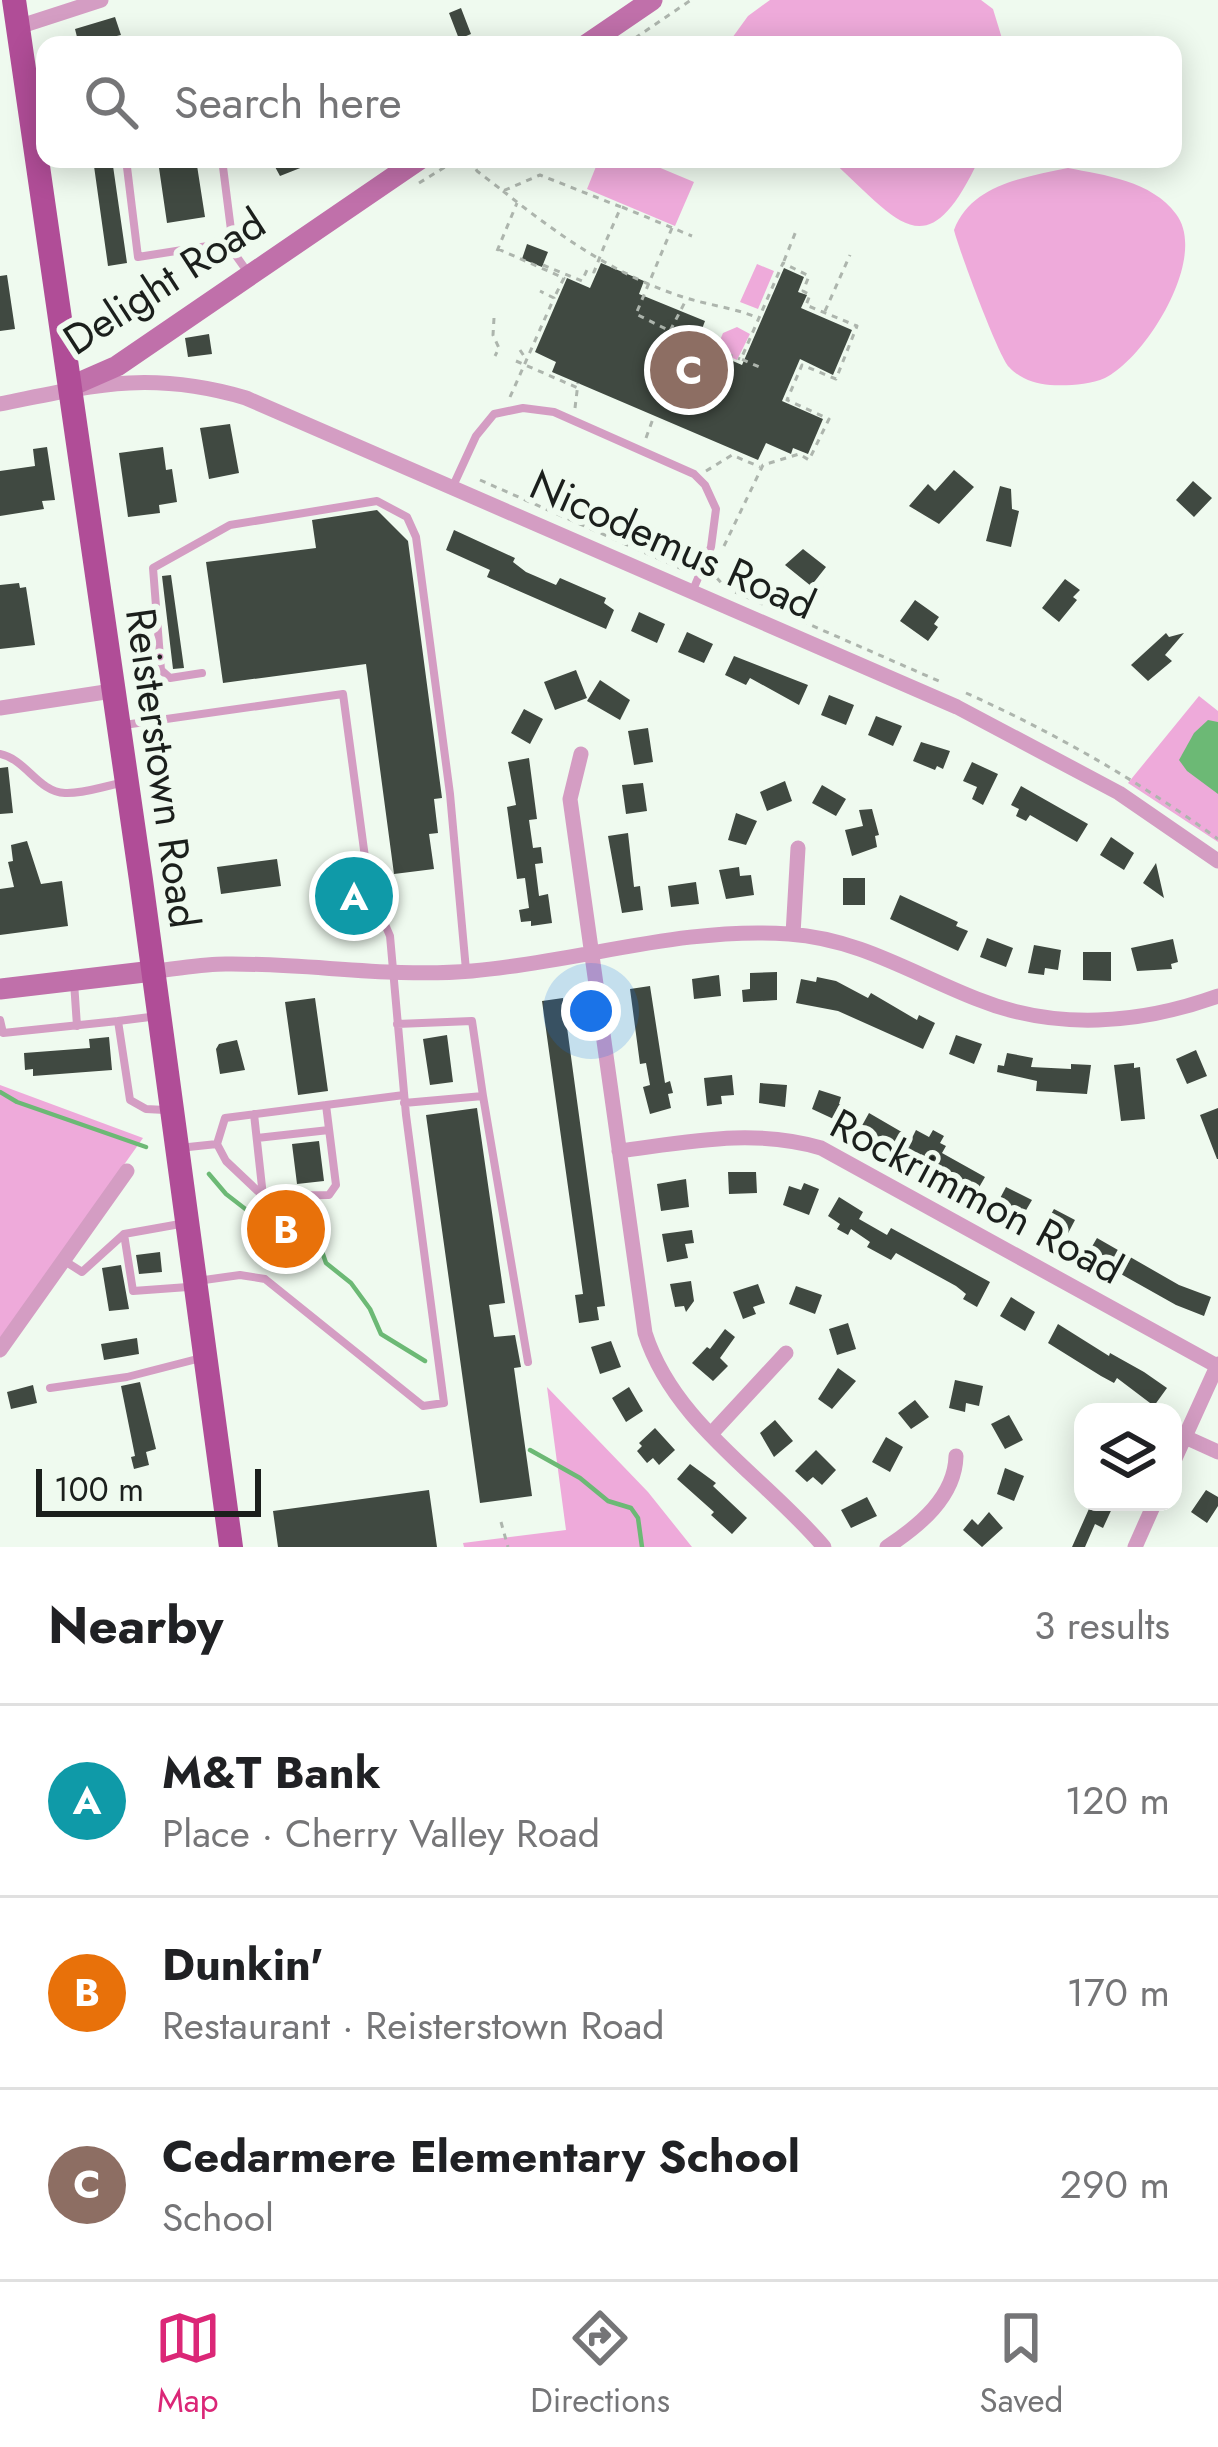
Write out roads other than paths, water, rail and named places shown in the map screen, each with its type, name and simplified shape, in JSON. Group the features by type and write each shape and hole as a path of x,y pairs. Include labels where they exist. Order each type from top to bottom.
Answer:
{"main road":[{"name":"Reisterstown Road","path":"14,0 36,111"},
{"name":"Reisterstown Road","path":"44,168 69,387 231,1547"}],"street":[{"path":"18,27 101,0"},
{"path":"599,36 652,0"},
{"name":"Delight Road","path":"69,387 117,366 250,274 421,171"},
{"name":"Nicodemus Road","path":"0,404 69,387 136,380 215,389 280,411 1037,746 1134,802 1218,861"},
{"path":"0,708 112,692"},
{"path":"581,754 570,799 645,1333 675,1396 824,1547"},
{"path":"793,934 799,848"},
{"path":"0,989 220,963 466,972 718,935 793,934 857,946 976,999 1052,1019 1130,1018 1218,998"},
{"name":"Rockrimmon Road","path":"619,1151 745,1136 821,1148 1217,1365"},
{"path":"0,1349 127,1171"},
{"path":"711,1434 786,1353"},
{"path":"1182,1444 1217,1365"},
{"path":"1185,1437 1218,1452"},
{"path":"887,1547 943,1497 951,1486 956,1456"},
{"path":"1135,1547 1151,1511"}],"lane":[{"path":"127,168 138,257 227,243"},
{"path":"223,168 231,230 227,243"},
{"path":"227,243 250,274"},
{"path":"453,486 484,422 494,414 523,408 554,412 661,458 705,484 716,509 711,547 692,592"},
{"path":"202,673 170,679 161,670 153,568 230,525 377,501 407,517 416,537 447,770 466,972"},
{"path":"118,726 344,694 369,887 390,936 404,1099 444,1403 423,1406 265,1279 240,1275 133,1291 124,1234"},
{"path":"0,754 15,757 47,787 62,793 126,782"},
{"path":"74,981 77,1025"},
{"path":"0,1020 3,1033 159,1016"},
{"path":"118,1022 130,1100 146,1109 172,1110"},
{"path":"397,1024 472,1022 528,1362"},
{"path":"326,1105 336,1184 329,1195 263,1196 226,1161 217,1144 225,1118 326,1105 483,1096"},
{"path":"254,1114 263,1196"},
{"path":"257,1138 329,1130"},
{"path":"177,1149 217,1144"},
{"path":"62,1259 82,1272 124,1234 187,1222"},
{"path":"50,1388 127,1377 206,1357"}],"waterway":[{"path":"0,1092 146,1147"},
{"path":"209,1174 266,1225 319,1243 326,1263 351,1283 381,1334 425,1361"},
{"path":"530,1450 580,1478 608,1501 631,1508 638,1518 642,1547"}],"place":[{"name":"Cedarmere Elementary School","path":"689,370"},
{"name":"M&T Bank","path":"354,896"},
{"name":"Dunkin'","path":"286,1229"}]}
